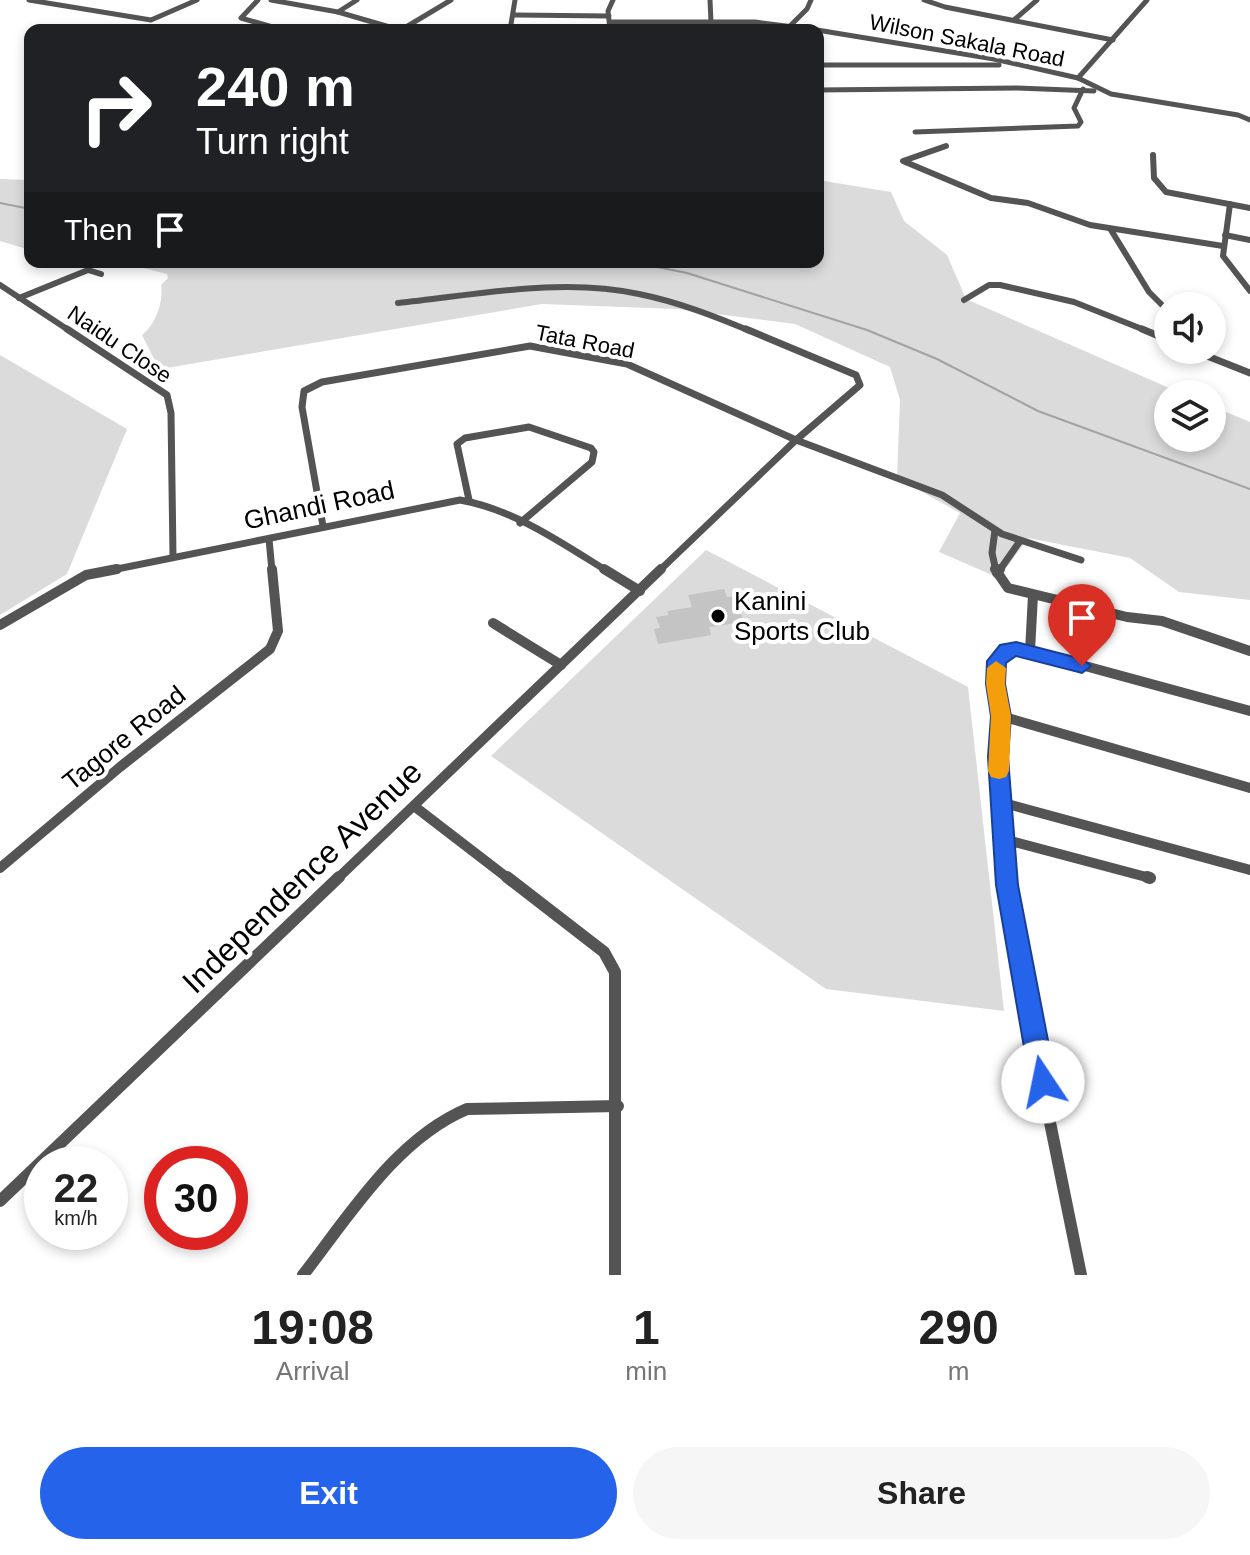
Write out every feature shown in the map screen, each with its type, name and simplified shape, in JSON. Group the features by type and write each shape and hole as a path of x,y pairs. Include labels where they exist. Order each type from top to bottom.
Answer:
{"street":[{"path":"29,0 151,20 197,0"},
{"path":"258,0 241,18 262,24"},
{"path":"271,0 338,12 380,24"},
{"path":"338,12 357,0"},
{"path":"411,24 451,0"},
{"path":"512,24 515,15 511,9 515,0"},
{"path":"610,24 613,0"},
{"path":"710,0 711,22"},
{"path":"796,24 811,0"},
{"path":"924,0 1113,40"},
{"path":"1014,20 1037,0"},
{"path":"1078,78 1147,0"},
{"name":"Wilson Sakala Road","path":"515,15 738,24"},
{"name":"Wilson Sakala Road","path":"824,33 944,50 1019,65 1078,78 1111,94"},
{"path":"824,65 1019,65"},
{"path":"915,132 1078,126 1082,124 1074,108 1083,89"},
{"path":"824,90 1083,89 1238,115 1250,120"},
{"path":"1238,115 1250,114"},
{"path":"946,146 903,161 991,198 1028,203 1111,230 1223,246"},
{"path":"1153,155 1154,178 1166,192 1250,208"},
{"path":"1230,204 1223,246 1227,264 1250,291"},
{"path":"1111,230 1154,297"},
{"path":"1225,235 1250,240"},
{"path":"19,298 88,270 101,274"},
{"path":"964,300 994,284 1074,302 1154,334"},
{"name":"Naidu Close","path":"0,285 167,395 171,413 173,556"},
{"name":"Independence Avenue","path":"0,1201 796,440 860,385 856,375 701,311 637,293 580,287 398,303"},
{"name":"Tata Road","path":"323,526 302,407 304,391 308,387 322,382 536,347 627,364 796,440 942,495 995,530 1020,541 1081,560"},
{"path":"1226,363 1250,373"},
{"path":"520,523 592,462 594,452 591,448 523,427 465,438 457,444 469,500 520,523 640,591"},
{"name":"Ghandi Road","path":"0,625 77,579 173,556 469,500"},
{"path":"995,530 990,545 1003,585 1134,619 1162,621 1250,651"},
{"name":"Tagore Road","path":"0,868 120,767 264,655 274,643 278,631 269,539"},
{"path":"997,573 1020,541"},
{"path":"1030,651 1033,595"},
{"path":"493,623 561,665"},
{"path":"1081,1275 1007,885 1000,802 998,757 1001,716 995,684 997,661 1006,650 1030,651 1250,711"},
{"path":"1001,716 1250,788"},
{"path":"1000,802 1250,870"},
{"path":"414,806 604,952 611,962 617,984 615,1275"},
{"path":"1003,839 1150,878"},
{"path":"303,1275 378,1183 447,1116 467,1109 618,1106"}],"shaded area":[{"path":"0,179 24,180 24,248 0,241"},
{"path":"824,181 891,192 904,221 947,255 966,299 1154,381 1154,452 1226,452 1226,412 1250,422 1250,600 1179,592 1130,558 1028,538 999,578 939,552 960,513 897,478 900,400 890,367 795,324 678,309 542,304 155,370 155,361 142,335 158,313 161,285 168,278 167,274 143,268 824,268"},
{"path":"0,355 127,429 67,574 0,615"},
{"path":"706,550 968,687 1004,1011 826,989 491,756"}],"building":[{"name":"Kanini Sports Club","path":"724,589 727,597 734,596 744,622 709,627 711,635 658,644 654,629 660,628 656,617 669,615 667,611 692,607 688,595"}],"waterway":[{"path":"0,203 24,208"},
{"path":"662,268 687,273 867,330 937,359 1038,411 1250,489"}],"slow traffic":[{"path":"996,668 995,684 1001,716 999,771"}],"place":[{"name":"Kanini Sports Club","path":"718,616"}],"route":[{"path":"1043,1082 1007,885 998,757 1001,716 995,684 997,661 1006,650 1016,649 1082,666"}]}
